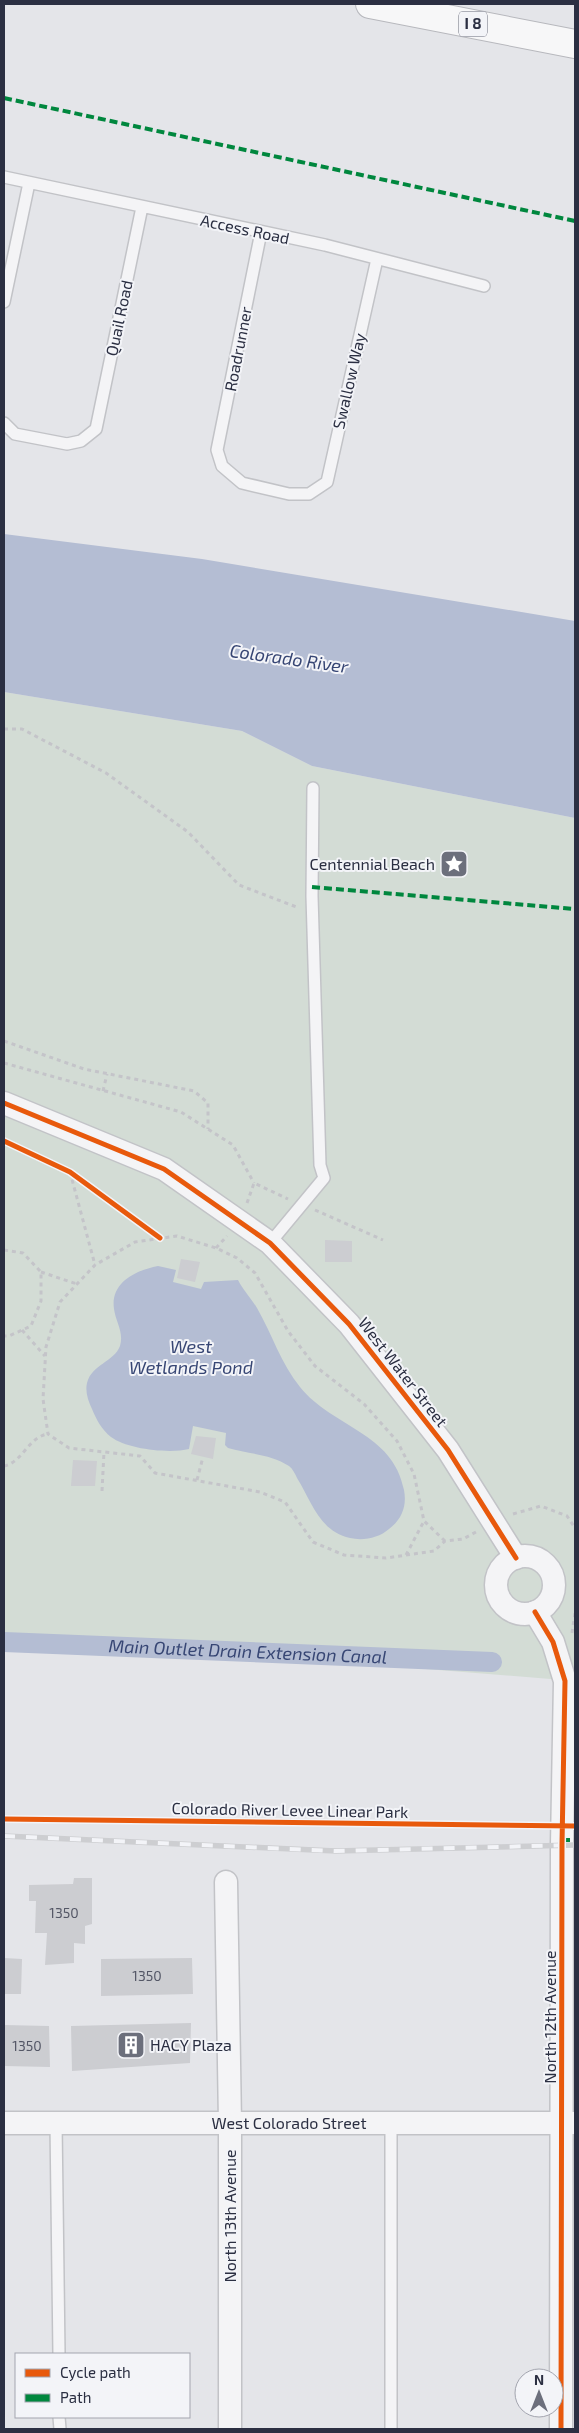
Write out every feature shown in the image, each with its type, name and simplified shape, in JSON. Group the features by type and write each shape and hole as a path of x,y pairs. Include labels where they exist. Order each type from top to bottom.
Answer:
{"highway":[{"name":"I 8","path":"370,4 575,44"}],"street":[{"name":"West Water Street","path":"4,1103 164,1169 270,1243 349,1324 448,1450 516,1558"},
{"path":"516,1558 536,1558 550,1571 554,1581 550,1600 534,1612 516,1612 507,1608 500,1601 497,1592 498,1574 508,1561 516,1558"},
{"name":"North 12th Avenue","path":"534,1612 554,1642 570,1681 569,2123 561,2429"},
{"name":"North 13th Avenue","path":"226,1882 230,2123 230,2429"},
{"name":"West Colorado Street","path":"4,2123 569,2123"}],"lane":[{"name":"Access Road","path":"4,177 261,232 484,286"},
{"path":"4,302 29,183"},
{"name":"Quail Road","path":"4,424 15,434 67,444 81,441 96,429 142,207"},
{"name":"Roadrunner","path":"261,232 217,450 222,466 242,483 289,494 309,494"},
{"name":"Swallow Way","path":"309,494 327,482 377,259"},
{"path":"270,1243 324,1178 320,1165 312,914 314,788"},
{"path":"56,2123 59,2353"},
{"path":"391,2123 391,2429"}],"path":[{"path":"4,728 22,728 106,773 188,832 239,885 312,914"},
{"path":"4,1041 84,1069 194,1092 208,1103 208,1129"},
{"path":"4,1063 181,1112 233,1145 254,1183"},
{"path":"103,1091 107,1074"},
{"path":"62,1168 78,1178"},
{"path":"70,1172 95,1265"},
{"path":"152,1233 160,1238"},
{"path":"4,1466 12,1464 38,1436 48,1434 69,1448 140,1456 155,1473 260,1492 285,1502 313,1542 344,1555 386,1558 434,1551 445,1541 424,1521 414,1474 397,1441 364,1404 314,1366 288,1331 255,1273 237,1258 216,1248 177,1236 135,1242 95,1265 60,1302 45,1356 43,1399 48,1434"},
{"path":"4,1250 23,1253 41,1272 77,1284"},
{"path":"4,1336 31,1326 41,1301 41,1272"},
{"path":"22,1330 45,1356"},
{"path":"102,1491 104,1452"},
{"path":"197,1480 203,1457"},
{"path":"406,1555 424,1521"}],"shaded area":[{"path":"4,692 242,731 312,766 575,818 575,1681 4,1635"}],"water":[{"name":"Colorado River","path":"4,534 202,559 575,621 575,818 312,766 242,731 4,692"},
{"name":"West Wetlands Pond","path":"158,1266 176,1270 173,1282 201,1289 204,1282 238,1280 257,1308 282,1359 300,1387 313,1401 360,1432 388,1455 398,1471 404,1490 405,1501 402,1512 394,1525 381,1535 365,1539 355,1539 339,1534 331,1529 317,1514 290,1467 275,1459 228,1448 225,1445 226,1433 193,1426 189,1449 160,1451 127,1445 111,1437 105,1431 97,1420 91,1406 86,1386 93,1371 113,1356 120,1346 120,1332 114,1309 116,1291 134,1274"}],"building":[{"path":"325,1240 352,1241 352,1262 325,1262"},
{"path":"181,1259 200,1262 195,1282 177,1278"},
{"path":"196,1436 216,1438 213,1459 191,1454"},
{"path":"73,1460 97,1461 95,1486 71,1486"},
{"path":"74,1878 92,1878 92,1924 85,1926 85,1944 74,1943 74,1963 45,1965 47,1933 35,1933 36,1901 29,1901 29,1885 73,1884"},
{"path":"4,1958 22,1959 21,1994 4,1994"},
{"name":"HACY Plaza","path":"192,1958 193,1994 101,1996 101,1959"},
{"name":"HACY Plaza","path":"191,2023 190,2063 72,2071 71,2026"},
{"path":"4,2025 49,2026 50,2067 4,2066"}],"waterway":[{"name":"Main Outlet Drain Extension Canal","path":"4,1642 492,1662"}],"railway":[{"path":"4,1836 336,1851 575,1845"}],"marked path":[{"path":"4,98 575,221"},
{"path":"312,887 575,909"},
{"path":"562,1840 575,1840"}],"cycle path":[{"path":"4,1103 164,1169 270,1243 349,1324 448,1450 516,1558"},
{"path":"4,1141 70,1172 160,1238"},
{"path":"535,1612 553,1642 565,1681 562,1845 561,2429"},
{"name":"Colorado River Levee Linear Park","path":"4,1819 575,1826"}],"place":[{"name":"Centennial Beach","path":"454,864"},
{"name":"HACY Plaza","path":"131,2045"}]}
